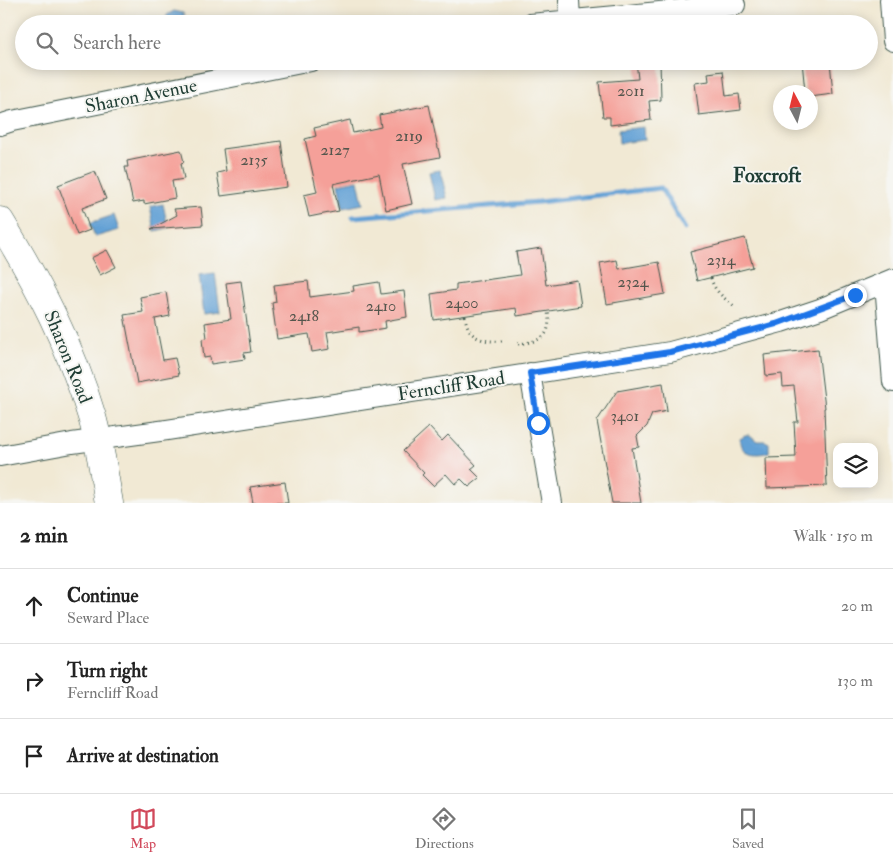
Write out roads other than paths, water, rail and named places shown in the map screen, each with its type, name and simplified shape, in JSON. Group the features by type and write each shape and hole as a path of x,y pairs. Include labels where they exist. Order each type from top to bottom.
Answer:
{"main road":[{"name":"Sharon Road","path":"0,221 32,273 61,330 73,359 92,418 109,503"}],"street":[{"path":"569,0 570,15"},
{"path":"890,0 893,41"},
{"path":"625,15 735,5"},
{"name":"Sharon Avenue","path":"0,125 266,70"},
{"path":"889,281 893,382"},
{"name":"Ferncliff Road","path":"0,456 670,352 781,322 889,281"},
{"path":"530,373 552,503"}],"water":[{"path":"174,11 183,13 184,15 167,15"},
{"path":"644,127 645,140 619,143 618,130"},
{"path":"440,170 447,198 435,200 429,172"},
{"path":"358,180 363,204 343,208 338,184"},
{"path":"163,204 168,228 155,231 150,207"},
{"path":"114,215 119,230 95,237 90,223"},
{"path":"215,273 220,312 204,314 199,275"},
{"path":"750,435 757,441 769,443 769,452 754,454 745,451 740,444 740,438"}],"waterway":[{"path":"353,217 539,202 661,188 685,229"}],"district":[{"name":"Foxcroft","path":"767,175"}]}
